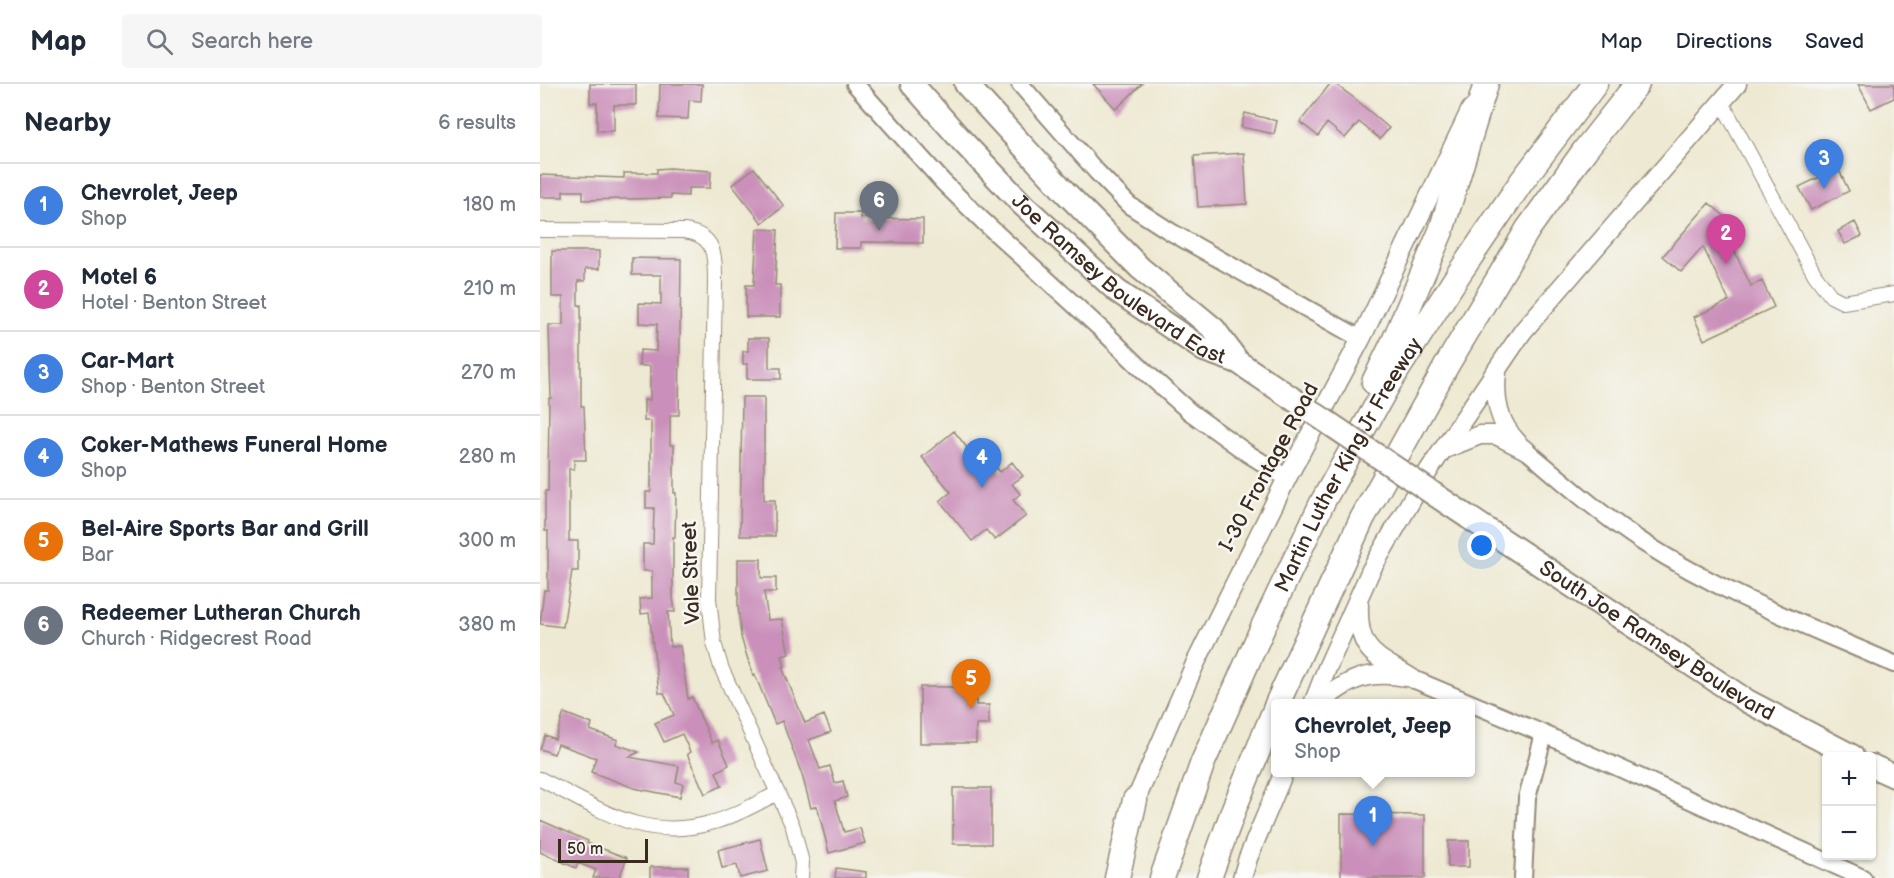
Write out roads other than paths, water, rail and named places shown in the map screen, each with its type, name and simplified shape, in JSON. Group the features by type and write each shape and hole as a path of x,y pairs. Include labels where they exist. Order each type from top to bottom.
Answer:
{"highway":[{"name":"Joe Ramsey Boulevard East","path":"912,84 1022,204 1117,291 1204,350 1238,363"},
{"name":"Joe Ramsey Boulevard East","path":"966,84 1066,193 1140,268 1214,329 1238,363"},
{"path":"1323,501 1334,464 1395,339 1441,231 1485,84"},
{"name":"Martin Luther King Jr Freeway","path":"1162,878 1203,762 1323,501 1389,383 1458,275 1522,181 1595,84"},
{"name":"Martin Luther King Jr Freeway","path":"1279,699 1362,519 1448,363 1528,229 1585,150 1637,84"},
{"name":"South Joe Ramsey Boulevard","path":"1238,363 1747,701 1844,752"},
{"name":"Martin Luther King Jr Freeway","path":"1209,878 1271,717"},
{"path":"1876,768 1894,776"},
{"path":"1117,878 1135,800"}],"main road":[{"name":"I-30 Frontage Road","path":"1110,878 1135,800 1195,664 1287,478 1361,339 1460,129 1485,84"},
{"path":"1315,699 1382,550 1417,489 1522,331 1737,84"},
{"path":"1498,370 1495,392 1499,414 1510,434 1526,450"},
{"path":"1443,450 1480,435 1496,435 1526,450"},
{"path":"1359,598 1358,627 1364,643 1375,655 1413,679"},
{"path":"1325,699 1340,686 1364,676 1387,674 1413,679"},
{"path":"1242,878 1282,777"}],"street":[{"path":"855,84 976,214 1142,369 1190,412 1247,453 1287,478"},
{"path":"1020,84 1129,205 1171,232 1361,339"},
{"path":"1721,101 1815,275 1831,296 1843,302 1894,294"},
{"name":"Vale Street","path":"540,230 697,232 710,243 713,250 715,283 708,599 714,643 721,667 793,827 800,850 801,878"},
{"path":"1526,450 1607,517 1684,567 1747,599 1894,664"},
{"path":"1413,679 1461,699"},
{"path":"1475,705 1863,878"},
{"path":"1523,878 1527,798 1544,734"},
{"path":"540,779 628,823 662,830 676,830 716,822 778,793"}],"place":[{"name":"Car-Mart","path":"1824,189"},
{"name":"Redeemer Lutheran Church","path":"879,231"},
{"name":"Motel 6","path":"1726,264"},
{"name":"Coker-Mathews Funeral Home","path":"982,488"},
{"name":"Bel-Aire Sports Bar and Grill","path":"971,709"},
{"name":"Chevrolet, Jeep","path":"1373,846"}]}
